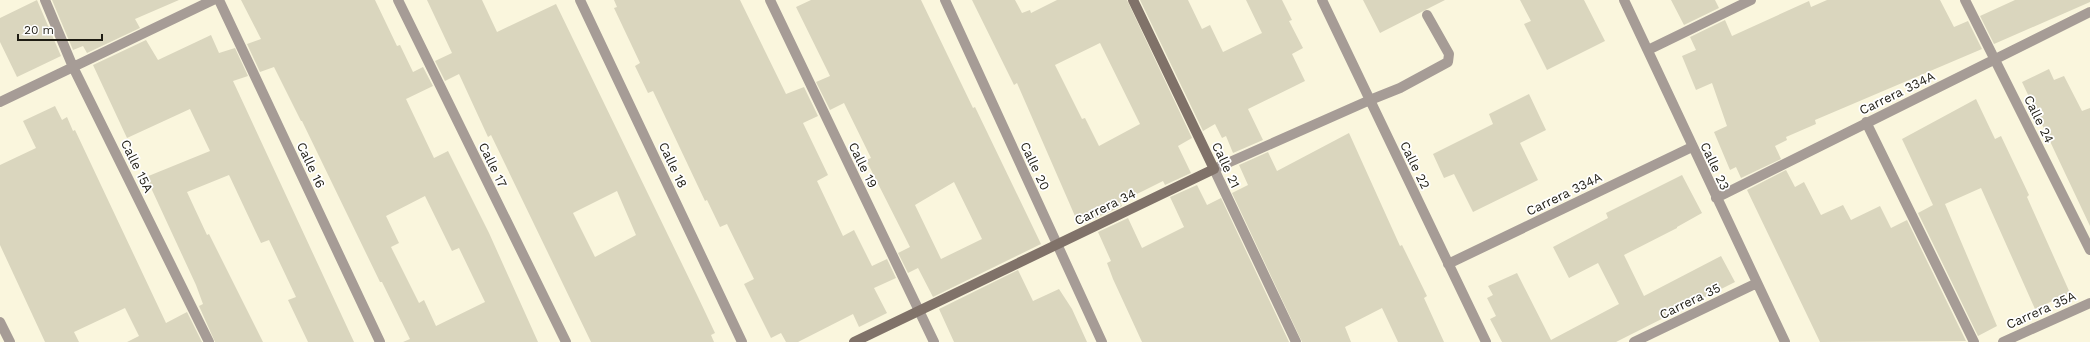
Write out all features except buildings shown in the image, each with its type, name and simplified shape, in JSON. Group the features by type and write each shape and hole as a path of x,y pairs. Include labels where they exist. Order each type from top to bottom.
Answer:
{"street":[{"name":"Calle 15A","path":"45,0 73,67 209,342"},
{"path":"0,102 213,0"},
{"name":"Calle 16","path":"219,0 380,342"},
{"name":"Calle 17","path":"398,0 566,342"},
{"name":"Calle 18","path":"580,0 742,342"},
{"name":"Calle 19","path":"770,0 934,342"},
{"name":"Calle 20","path":"945,0 1102,342"},
{"name":"Calle 21","path":"1134,0 1296,342"},
{"name":"Calle 22","path":"1322,0 1486,342"},
{"name":"Calle 23","path":"1624,0 1785,342"},
{"path":"1648,50 1751,0"},
{"name":"Calle 24","path":"1965,0 2090,250"},
{"name":"Carrera 334A","path":"1716,198 1866,122 2090,12"},
{"name":"Carrera 34","path":"854,342 1214,169 1400,88 1448,62 1449,54 1427,15"},
{"path":"1866,122 1974,342"},
{"name":"Carrera 334A","path":"1448,264 1692,147"},
{"name":"Carrera 35","path":"1634,342 1757,283"},
{"name":"Carrera 35A","path":"2003,342 2090,302"},
{"path":"0,322 10,342"}]}
